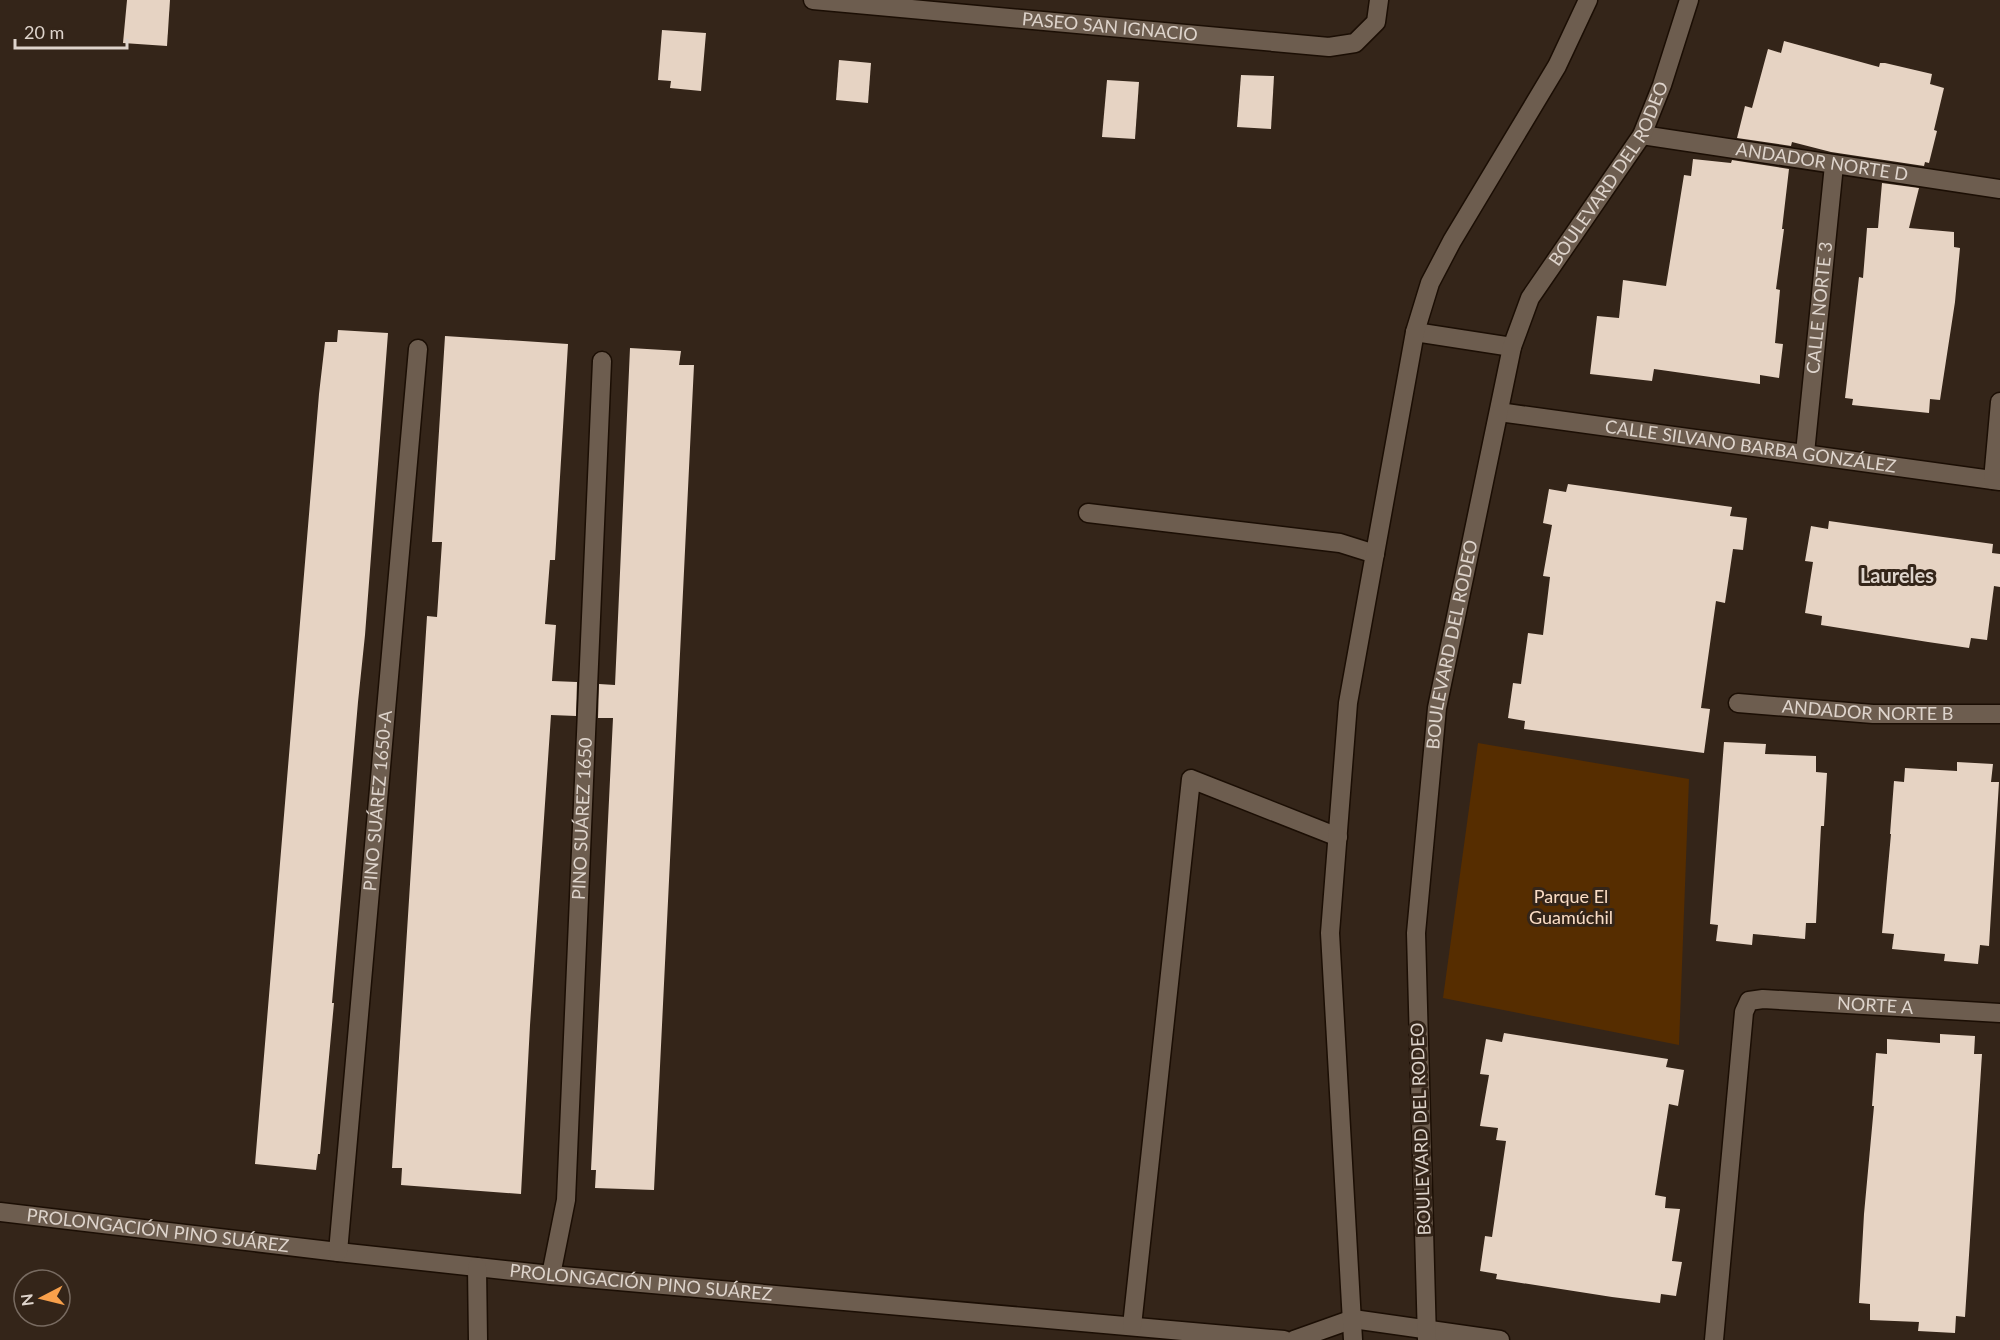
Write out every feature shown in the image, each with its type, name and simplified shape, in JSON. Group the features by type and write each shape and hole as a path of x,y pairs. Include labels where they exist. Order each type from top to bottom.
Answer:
{"street":[{"name":"PASEO SAN IGNACIO","path":"813,0 1329,47 1355,43 1376,22 1379,0"},
{"path":"1353,1340 1330,933 1348,704 1415,332 1431,283 1452,241 1557,66 1588,0"},
{"name":"BOULEVARD DEL RODEO","path":"1427,1335 1416,933 1437,708 1512,347 1530,298 1642,135 1662,85 1689,0"},
{"name":"ANDADOR NORTE D","path":"1642,135 2000,189"},
{"name":"CALLE NORTE 3","path":"1805,453 1834,165"},
{"path":"1415,332 1512,347"},
{"name":"PINO SUÁREZ 1650-A","path":"338,1252 418,349"},
{"name":"PINO SUÁREZ 1650","path":"551,1275 566,1200 602,361"},
{"path":"1997,480 2000,402"},
{"name":"CALLE SILVANO BARBA GONZÁLEZ","path":"1499,412 1997,480"},
{"path":"1088,513 1340,543 1375,554"},
{"name":"ANDADOR NORTE B","path":"1738,703 1873,714 2000,714"},
{"path":"1132,1326 1191,779 1338,837"},
{"name":"NORTE A","path":"1714,1340 1744,1012 1749,1001 1763,999 2000,1013"},
{"name":"PROLONGACIÓN PINO SUÁREZ","path":"0,1212 551,1275 1284,1340"},
{"path":"477,1267 478,1340"},
{"path":"1294,1340 1353,1318 1427,1335 1500,1340"}],"green space":[{"name":"Parque El Guamúchil","path":"1478,743 1689,779 1679,1045 1443,998"}],"building":[{"path":"127,0 170,0 167,46 123,43"},
{"path":"662,30 706,33 701,91 670,88 671,81 658,80"},
{"path":"1784,41 1879,67 1880,63 1885,63 1932,74 1930,84 1944,88 1929,163 1925,162 1924,166 1831,152 1792,142 1791,146 1737,138 1745,106 1752,108 1768,49 1781,53"},
{"path":"839,60 871,63 868,103 836,100"},
{"path":"1241,75 1274,76 1271,129 1237,127"},
{"path":"1107,80 1139,82 1135,139 1102,137"},
{"path":"1693,159 1731,163 1732,160 1789,169 1776,289 1780,290 1775,343 1783,344 1779,378 1760,375 1760,384 1654,369 1652,381 1590,374 1597,316 1619,318 1623,280 1666,286 1684,175 1691,176"},
{"path":"1882,183 1919,188 1909,228 1954,232 1954,247 1960,248 1955,302 1940,400 1930,399 1929,413 1852,405 1853,399 1845,398 1859,277 1863,278 1867,228 1878,228"},
{"path":"338,330 388,333 365,635 332,1003 334,1003 320,1154 318,1154 316,1170 255,1164 319,394 325,342 337,342"},
{"path":"445,336 568,344 555,560 550,560 545,624 556,625 552,681 577,682 576,716 551,715 521,1194 401,1185 402,1168 392,1168 427,616 437,617 442,542 432,542"},
{"path":"630,348 681,351 679,365 694,365 654,1190 595,1188 596,1170 591,1170 613,718 598,718 599,684 615,685"},
{"path":"1568,484 1732,507 1730,516 1747,518 1743,550 1733,549 1725,603 1716,601 1701,708 1710,709 1704,753 1524,729 1525,721 1508,718 1513,683 1521,684 1528,633 1543,635 1550,577 1543,576 1552,525 1543,523 1549,489 1566,492"},
{"path":"1829,521 1993,544 1992,553 2000,554 2000,587 1994,586 1987,640 1971,638 1969,648 1928,642 1821,625 1822,616 1805,613 1813,562 1805,561 1811,526 1828,529"},
{"path":"1724,742 1766,744 1765,754 1816,756 1816,772 1827,773 1824,826 1821,826 1816,923 1806,923 1805,939 1753,934 1752,945 1716,941 1718,925 1710,924"},
{"path":"1957,762 1993,764 1991,782 1999,782 1989,946 1980,945 1978,964 1944,961 1945,954 1892,949 1894,934 1882,933 1894,781 1904,782 1905,768 1957,771"},
{"path":"1504,1033 1668,1059 1666,1067 1684,1070 1678,1106 1669,1104 1655,1195 1666,1197 1665,1208 1680,1209 1672,1261 1682,1262 1676,1296 1661,1294 1660,1303 1612,1297 1496,1279 1497,1274 1480,1271 1485,1236 1492,1237 1506,1141 1496,1140 1498,1128 1480,1126 1489,1075 1480,1074 1486,1039 1502,1042"},
{"path":"1940,1034 1975,1036 1974,1054 1982,1054 1965,1317 1956,1316 1955,1333 1918,1331 1919,1322 1870,1320 1870,1304 1859,1303 1876,1053 1887,1054 1887,1039 1940,1043"}],"district":[{"name":"Laureles","path":"1897,576"}]}
